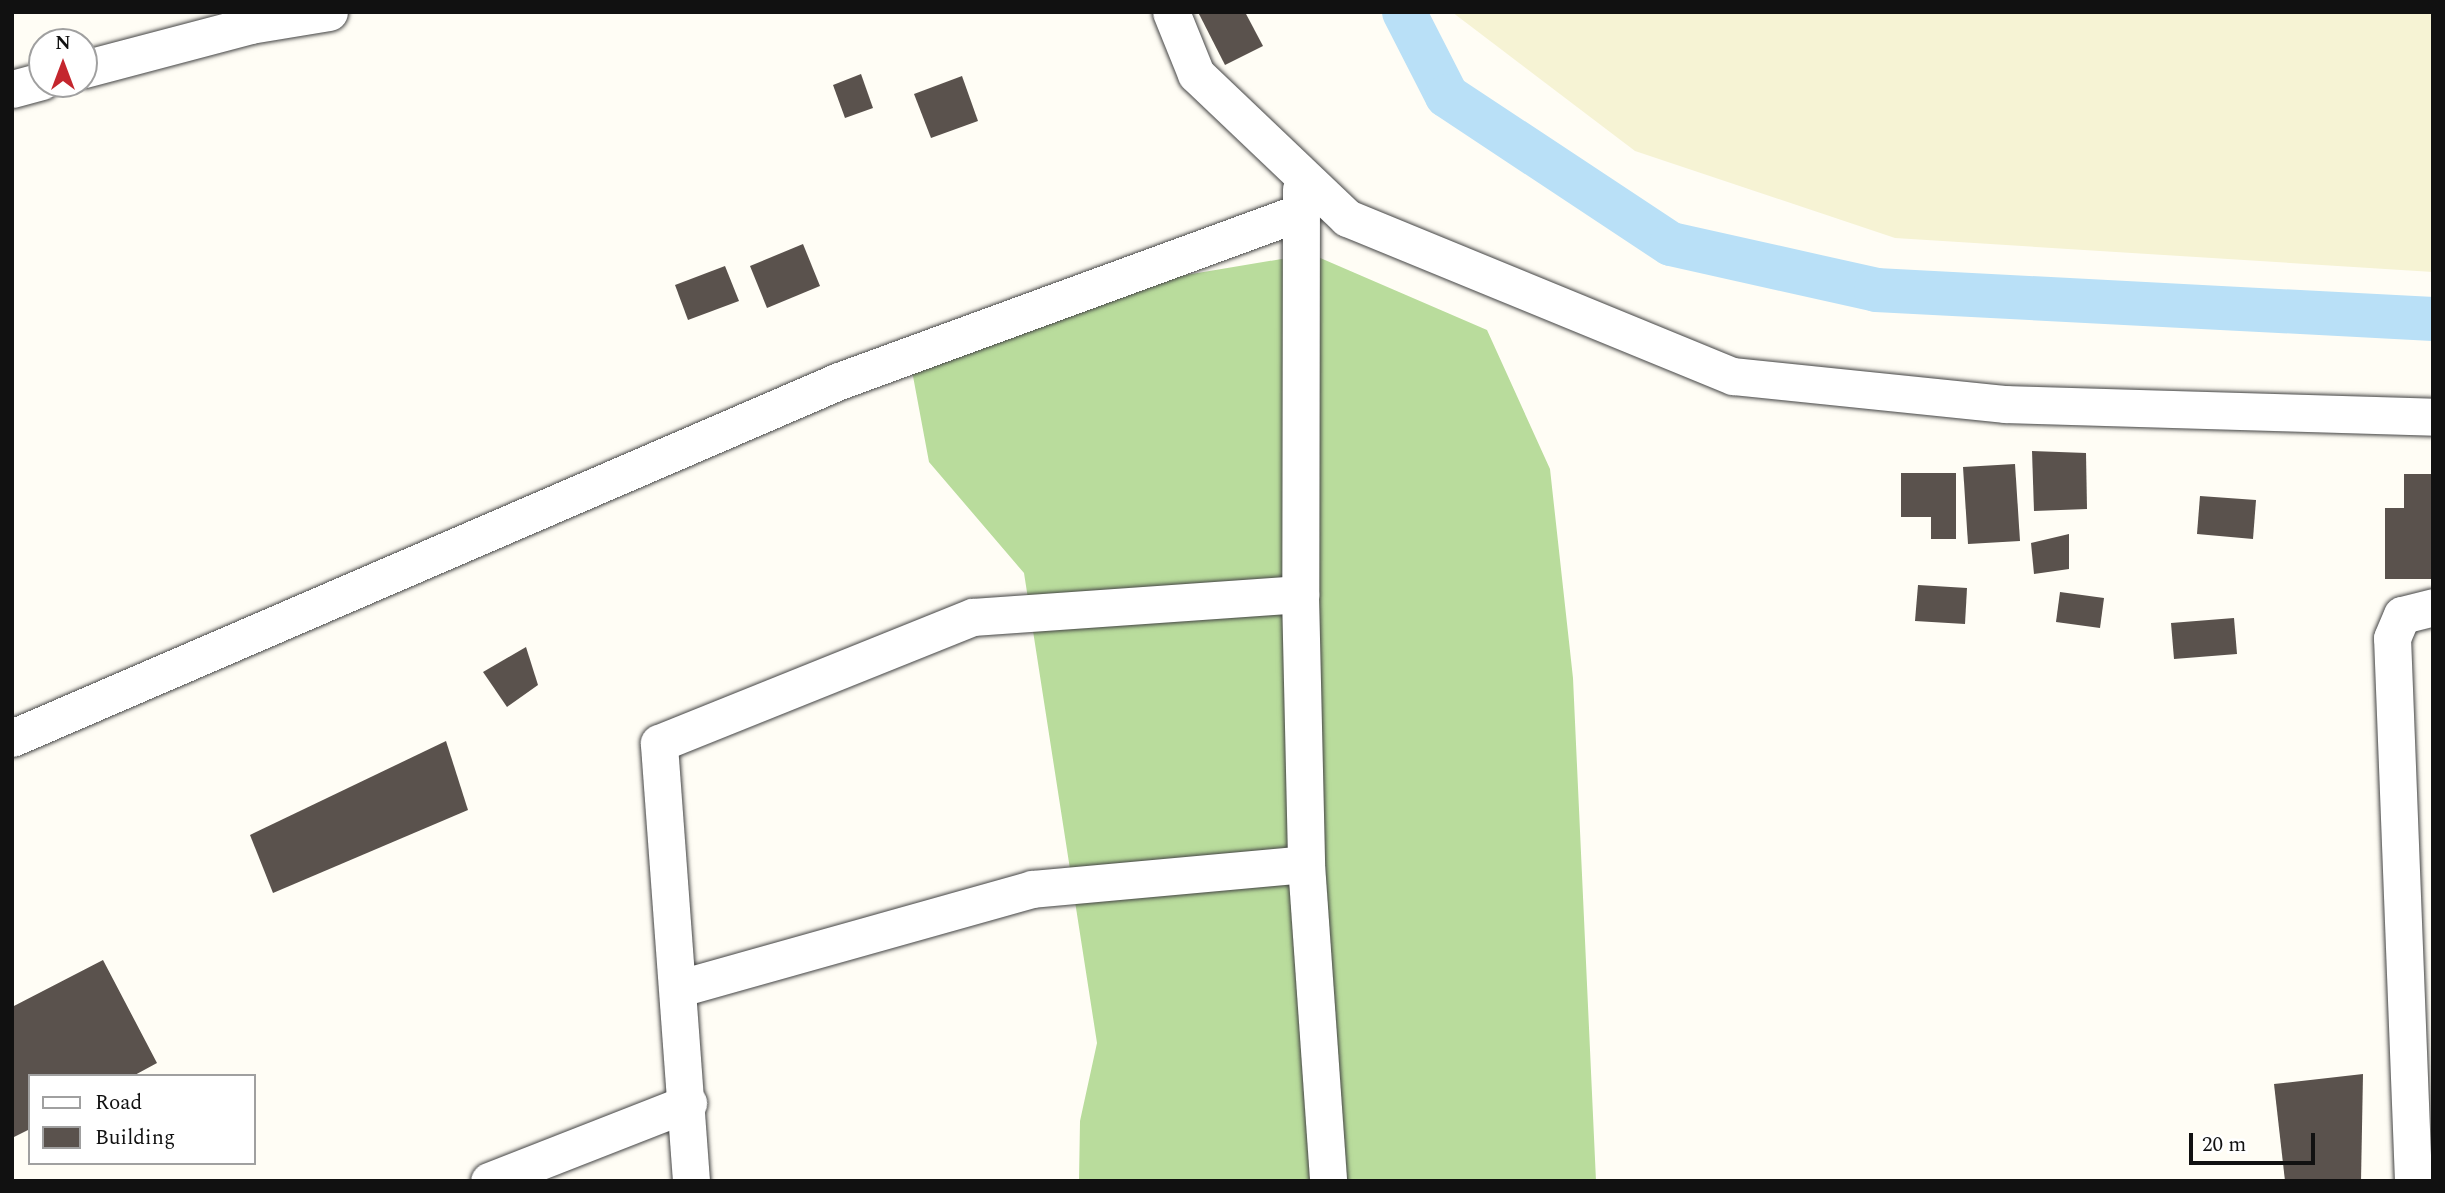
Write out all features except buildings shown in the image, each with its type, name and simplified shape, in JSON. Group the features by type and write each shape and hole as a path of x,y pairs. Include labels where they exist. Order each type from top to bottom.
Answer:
{"street":[{"path":"98,65 250,25 329,12"},
{"path":"1171,12 1196,74 1348,218 1733,376 2005,404 2433,417"},
{"path":"1301,174 1300,594 1306,864 1328,1181"},
{"path":"12,738 839,381 1301,212"},
{"path":"691,1181 680,988 659,743 973,617 1300,594"},
{"path":"2413,1181 2392,638 2402,615 2433,607"},
{"path":"680,988 1032,889 1306,864"},
{"path":"489,1181 688,1103"}],"shaded area":[{"path":"1452,12 2433,12 2433,272 1895,238 1635,151"}],"green space":[{"path":"1311,254 1487,330 1550,469 1573,678 1596,1181 1079,1181 1080,1121 1097,1043 1024,573 929,462 910,360 995,307"}],"waterway":[{"path":"1404,12 1447,96 1671,244 1876,290 2433,319"}]}
